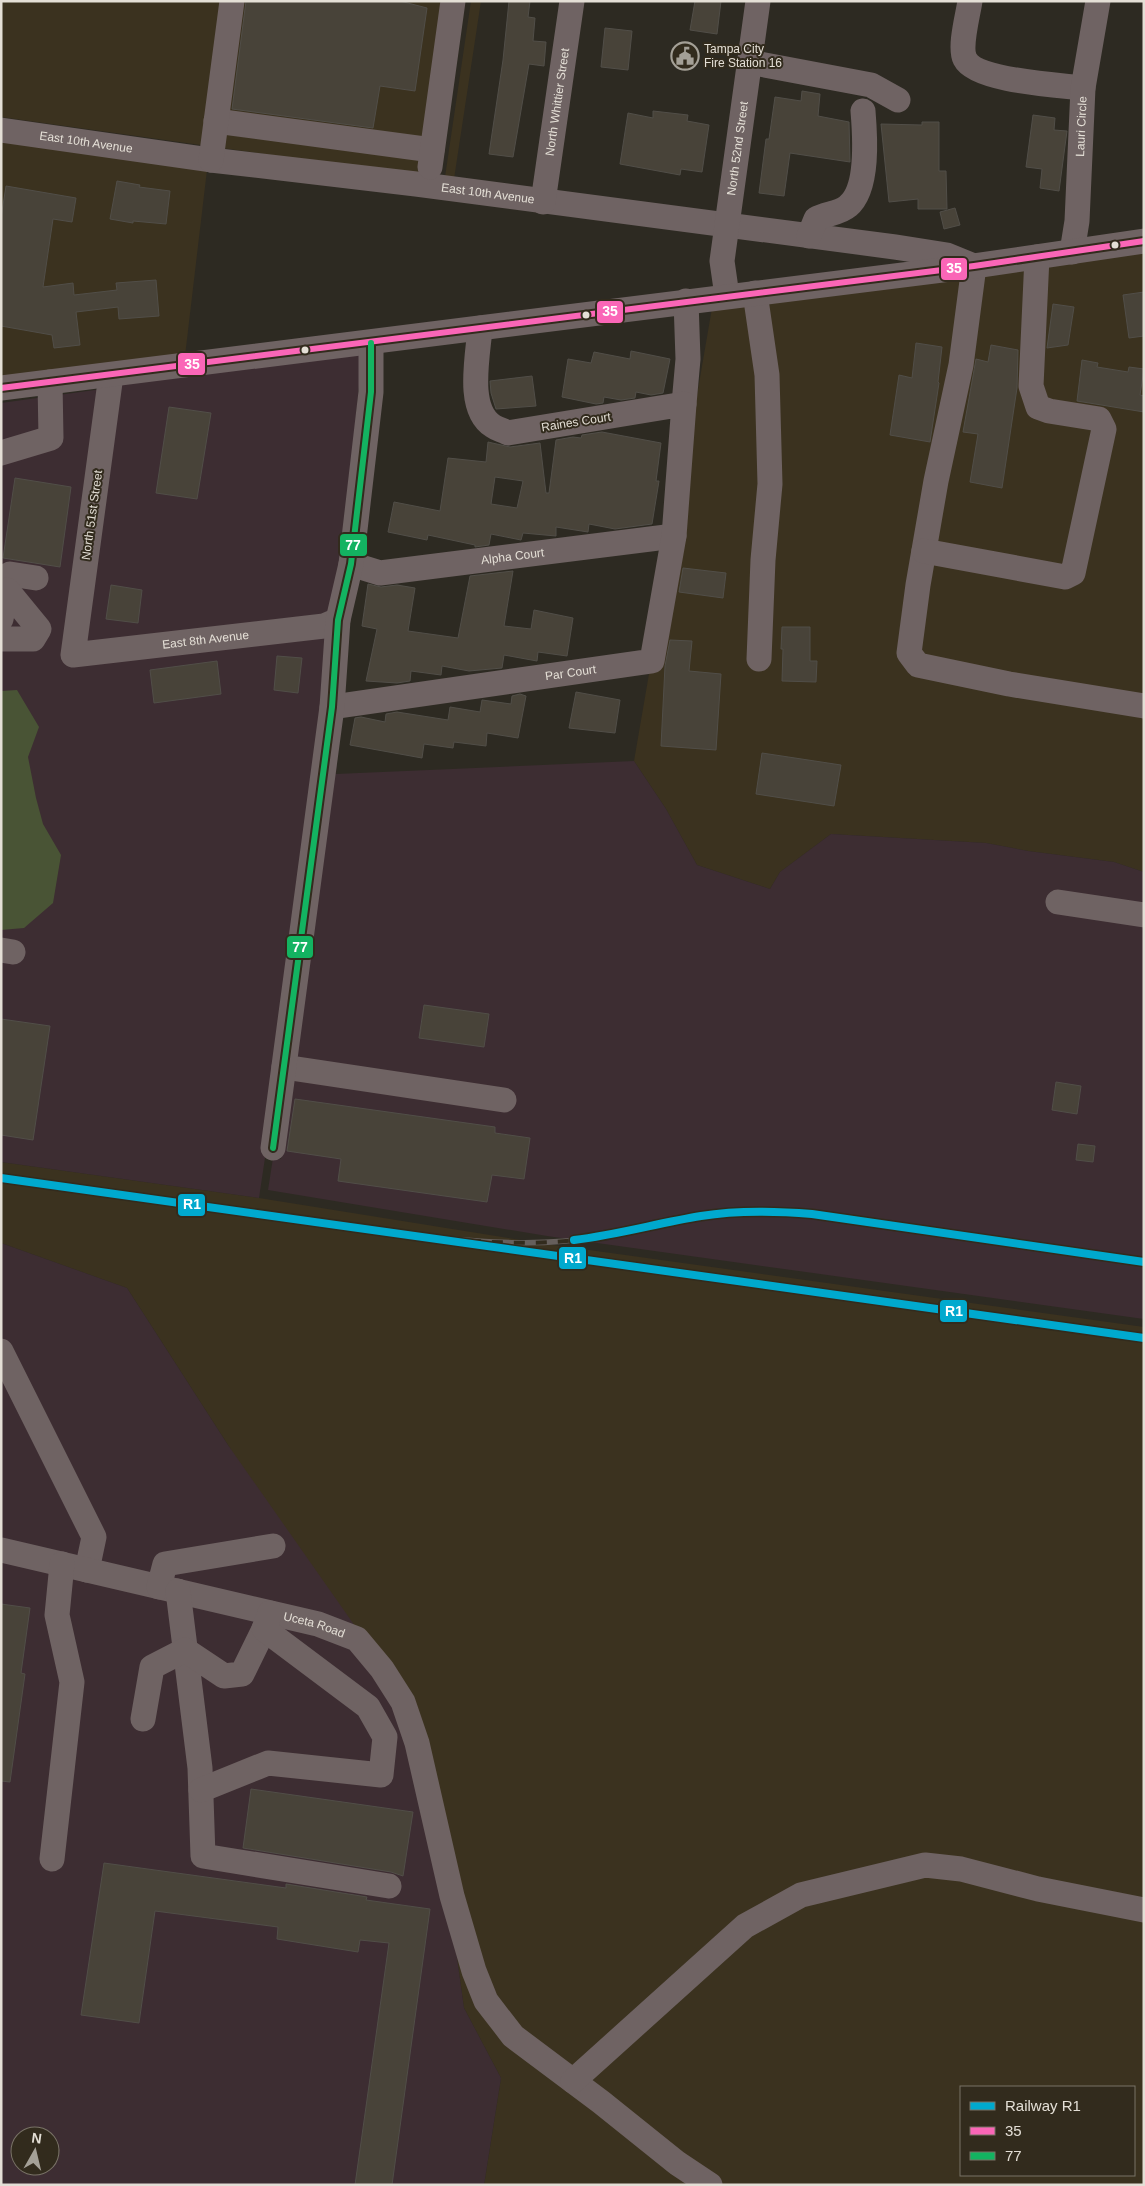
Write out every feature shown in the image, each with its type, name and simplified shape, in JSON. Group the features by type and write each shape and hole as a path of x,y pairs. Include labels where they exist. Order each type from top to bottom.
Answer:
{"street":[{"path":"211,160 232,1"},
{"path":"428,186 453,1"},
{"name":"North Whittier Street","path":"543,202 572,1"},
{"name":"North 52nd Street","path":"727,296 722,261 758,1"},
{"path":"970,1 963,48 965,58 970,66 982,73 1002,78 1083,88"},
{"name":"Lauri Circle","path":"1072,252 1077,221 1083,88 1098,1"},
{"path":"749,62 871,85 898,100"},
{"path":"809,236 816,219 848,206 856,195 862,179 865,141 863,111"},
{"path":"216,121 432,150"},
{"name":"East 10th Avenue","path":"1,130 211,160 428,186 947,255 974,266"},
{"path":"1,388 974,266 1144,241"},
{"path":"924,551 1064,577 1073,573 1104,429 1099,419 1049,411 1038,407 1031,386 1036,257"},
{"path":"974,266 961,366 924,551 909,653 918,665 1009,684 1144,706"},
{"path":"755,293 767,374 770,484 763,560 759,658"},
{"path":"684,404 688,359 686,301"},
{"name":"Raines Court","path":"480,328 475,393 479,410 492,425 508,433 684,404"},
{"path":"273,1148 332,707 338,620 351,564 372,392 371,343"},
{"name":"North 51st Street","path":"72,654 110,375"},
{"path":"1,452 51,438 50,382"},
{"name":"Par Court","path":"332,707 652,661 674,536 684,404"},
{"name":"Alpha Court","path":"351,564 380,573 674,536"},
{"path":"1,619 10,574 36,578"},
{"path":"1,639 33,639 38,628 7,590"},
{"name":"East 8th Avenue","path":"72,654 324,626 338,620"},
{"path":"1058,902 1144,915"},
{"path":"284,1067 504,1100"},
{"path":"1,1350 94,1537 87,1570"},
{"path":"273,1546 165,1564 184,1650 201,1790 203,1856 389,1886"},
{"name":"Uceta Road","path":"1,1550 169,1589 267,1621 318,1624 357,1639 382,1669 404,1702 417,1742 452,1896 474,1971 486,2001 513,2036 677,2163 710,2185"},
{"path":"52,1859 72,1682 57,1615 62,1564"},
{"path":"184,1650 224,1676 242,1674 267,1621 368,1707 385,1737 381,1774 268,1763 201,1790"},
{"path":"143,1719 152,1667 184,1650"},
{"path":"573,2081 745,1926 801,1895 894,1871 925,1866 961,1869 1038,1889 1144,1910"}],"shaded area":[{"path":"1,1 463,1 437,178 1,117"},
{"path":"471,1 481,1 454,179 445,177"},
{"path":"1,141 207,170 185,356 1,378"},
{"path":"1144,251 1144,872 1114,862 1028,851 986,843 831,834 780,872 770,889 697,865 666,809 634,761 712,308 980,275"},
{"path":"362,354 342,562 330,613 83,643 118,384"},
{"path":"109,388 71,655 344,630 259,1198 1,1162 1,403"},
{"path":"341,716 336,774 634,761 666,809 697,865 770,889 780,872 831,834 986,843 1028,851 1114,862 1144,872 1144,1319 547,1236 268,1190 273,1158 281,1159"},
{"path":"1,1162 259,1198 546,1244 1144,1327 1144,2185 484,2185 501,2078 464,2008 437,1814 228,1445 127,1288 1,1243"},
{"path":"1,1243 127,1288 228,1445 395,1683 437,1814 464,2008 501,2078 484,2185 1,2185"}],"green space":[{"path":"17,690 39,727 28,757 43,824 61,855 53,903 24,928 1,930 1,691"}],"building":[{"path":"246,1 400,1 427,8 415,91 380,86 373,128 232,109"},
{"path":"509,1 530,1 528,17 535,18 533,41 546,42 544,66 529,64 513,157 489,154 503,60"},
{"path":"695,1 721,1 717,34 690,30"},
{"path":"605,28 632,31 628,70 601,67"},
{"path":"802,91 820,94 818,116 849,122 850,162 790,153 784,196 759,193 766,139 769,139 775,97 801,101"},
{"path":"653,111 688,115 687,121 709,125 702,172 681,169 680,175 620,164 628,113 653,118"},
{"path":"1033,115 1055,118 1054,130 1067,131 1059,191 1040,188 1042,169 1026,167"},
{"path":"922,122 939,122 939,171 946,171 947,209 918,209 918,199 889,202 881,124 922,125"},
{"path":"117,181 140,185 139,187 170,191 166,224 133,221 133,223 110,219"},
{"path":"6,186 76,198 72,222 53,219 43,287 73,283 74,295 117,290 116,283 156,280 159,316 119,319 118,307 76,312 80,345 54,348 52,335 1,326 1,218"},
{"path":"955,208 960,225 944,229 940,212"},
{"path":"1144,292 1144,336 1129,338 1123,295"},
{"path":"1053,304 1074,307 1068,345 1047,348"},
{"path":"916,343 942,347 939,383 930,442 890,435 899,375 912,378"},
{"path":"991,345 1018,350 1017,388 1002,488 970,482 978,434 963,432 976,359 988,362"},
{"path":"631,351 670,359 663,393 651,395 636,392 635,398 621,400 604,397 603,403 596,404 562,397 568,359 591,363 594,352 630,359"},
{"path":"1082,360 1098,363 1097,367 1128,372 1129,367 1144,369 1140,395 1144,396 1144,412 1077,401"},
{"path":"532,376 536,406 496,409 491,393 490,381"},
{"path":"169,407 211,413 197,499 156,493"},
{"path":"602,432 661,443 656,481 659,481 652,524 615,529 589,524 588,532 556,527 556,536 523,533 521,540 491,534 489,545 475,547 475,545 428,535 427,540 388,532 394,502 440,511 448,458 486,462 488,442 510,447 540,443 546,493 549,493 556,440 573,437 581,438 582,435","holes":["495,477 523,481 517,508 491,504"]},
{"path":"15,478 71,487 60,567 3,558"},
{"path":"683,568 726,573 723,598 679,592"},
{"path":"513,571 504,626 531,629 534,610 573,618 567,656 538,652 537,661 504,655 502,668 469,671 442,666 441,675 411,671 410,681 397,683 366,681 377,629 362,626 368,584 381,587 397,585 415,588 408,631 458,638 470,576"},
{"path":"111,585 142,590 138,623 106,619"},
{"path":"782,627 810,627 810,661 817,661 816,682 782,681"},
{"path":"670,640 692,641 689,671 721,674 716,750 661,746 665,666"},
{"path":"277,656 302,658 298,693 274,690"},
{"path":"217,661 221,694 154,703 150,670"},
{"path":"576,692 620,700 615,733 569,728"},
{"path":"520,694 526,696 518,738 487,733 486,746 454,742 453,748 424,744 422,758 350,745 355,718 361,717 385,722 386,714 397,712 448,720 450,707 480,712 482,700 511,704 512,696"},
{"path":"762,753 841,765 834,806 756,794"},
{"path":"424,1005 489,1014 484,1047 419,1038"},
{"path":"1,1019 50,1026 33,1140 1,1135"},
{"path":"1056,1082 1081,1086 1077,1114 1052,1110"},
{"path":"295,1099 495,1127 495,1133 530,1138 524,1179 492,1175 487,1202 338,1181 341,1159 287,1151"},
{"path":"1078,1144 1095,1146 1093,1162 1076,1160"},
{"path":"1,1604 30,1608 21,1673 25,1674 10,1782 1,1781"},
{"path":"251,1789 413,1812 403,1876 391,1872 243,1848"},
{"path":"104,1863 286,1888 286,1884 367,1897 366,1900 430,1909 392,2185 355,2185 389,1943 360,1940 358,1952 277,1939 278,1927 155,1911 139,2023 81,2015"}],"railway":[{"path":"426,1237 490,1242 555,1242 610,1235 715,1214 785,1212 812,1214 1144,1262"}],"rail line":[{"name":"R1","path":"1,1178 1144,1338"},
{"name":"R1","path":"574,1240 715,1214 785,1212 812,1214 1144,1262"}],"transit line":[{"name":"35","path":"1,388 974,266 1144,241"},
{"name":"77","path":"273,1148 332,707 338,620 351,564 371,392 371,343"}],"place":[{"name":"Tampa City Fire Station 16","path":"685,56"}]}
